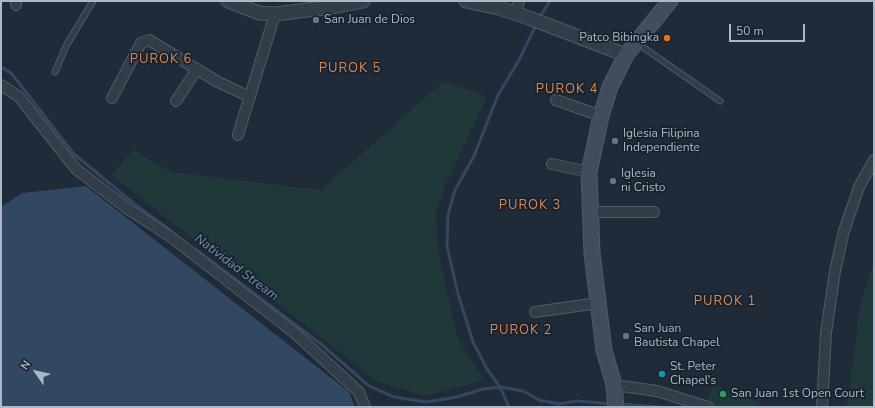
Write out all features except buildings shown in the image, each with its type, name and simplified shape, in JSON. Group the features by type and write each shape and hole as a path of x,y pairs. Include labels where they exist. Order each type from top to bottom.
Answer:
{"main road":[{"path":"616,404 614,384 604,350 592,253 589,212 589,172 600,116 610,87 626,55 670,1"}],"street":[{"path":"228,1 244,8 275,14 332,7 363,1"},
{"path":"466,1 529,18 626,55"},
{"path":"516,14 519,1"},
{"path":"238,135 275,14"},
{"path":"112,98 141,43 145,40 153,42 218,82 250,97"},
{"path":"176,101 197,69"},
{"path":"1,85 19,97 76,169 128,209 172,237 296,334 359,392 365,407"},
{"path":"556,100 600,116"},
{"path":"822,407 826,333 835,271 844,231 859,187 874,160"},
{"path":"552,164 589,172"},
{"path":"589,212 654,212"},
{"path":"534,312 598,303"},
{"path":"614,384 657,391 708,407"}],"lane":[{"path":"55,72 66,46 93,1"},
{"path":"636,42 720,101"}],"green space":[{"path":"444,81 487,97 445,186 436,214 437,246 457,337 484,380 426,396 378,382 111,175 133,150 171,172 321,190"},
{"path":"874,262 874,407 847,407 861,301"},
{"name":"San Juan 1st Open Court","path":"713,385 758,402 756,407 710,407 705,405"}],"water":[{"path":"86,186 349,392 355,407 1,407 1,207 22,193"}],"waterway":[{"path":"539,18 550,1"},
{"path":"509,407 500,387 487,369 473,342 458,294 447,246 448,215 455,190 474,156 498,95 519,60 536,25"},
{"name":"Natividad Stream","path":"1,67 11,73 74,154 132,202 171,231"},
{"name":"Natividad Stream","path":"195,249 321,344 369,386 394,397 426,402 457,397 483,389 500,387 523,391 539,400 559,404 577,401 612,404"},
{"path":"620,404 660,407"}],"place":[{"name":"San Juan de Dios","path":"316,20"},
{"name":"Patco Bibingka","path":"667,38"},
{"name":"Iglesia Filipina Independiente","path":"615,141"},
{"name":"Iglesia ni Cristo","path":"613,181"},
{"name":"San Juan Bautista Chapel","path":"626,336"},
{"name":"St. Peter Chapel's","path":"662,374"},
{"name":"San Juan 1st Open Court","path":"723,394"}],"district":[{"name":"PUROK 6","path":"161,60"},
{"name":"PUROK 5","path":"350,69"},
{"name":"PUROK 4","path":"567,90"},
{"name":"PUROK 3","path":"530,206"},
{"name":"PUROK 1","path":"725,302"},
{"name":"PUROK 2","path":"521,331"}]}
